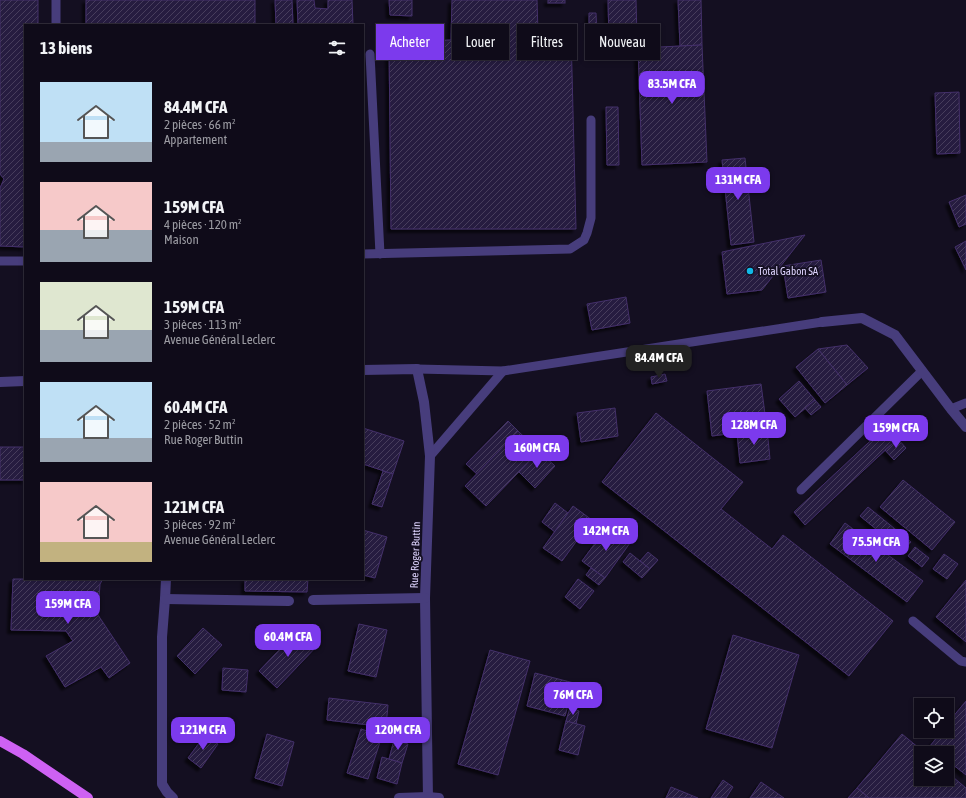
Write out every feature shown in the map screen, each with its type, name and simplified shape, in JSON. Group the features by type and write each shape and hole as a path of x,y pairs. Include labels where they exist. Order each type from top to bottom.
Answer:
{"main road":[{"path":"0,741 23,754 88,798"}],"street":[{"path":"822,322 862,318 895,335 951,409 966,426"},
{"path":"364,370 417,369"},
{"name":"Rue Roger Buttin","path":"417,369 424,402 430,456 425,598 428,798"},
{"path":"0,382 24,381"},
{"path":"166,580 162,637 162,784 173,798"},
{"path":"313,600 425,598"},
{"path":"165,599 289,601"},
{"path":"399,798 439,798"}],"lane":[{"path":"56,0 56,24"},
{"path":"370,54 380,254"},
{"path":"364,254 570,249 584,240 591,218 590,120"},
{"path":"0,262 24,261"},
{"path":"417,369 504,371 822,322"},
{"path":"430,456 504,371"},
{"path":"801,490 922,371"},
{"path":"951,409 966,403"},
{"path":"912,622 961,661 966,662"}],"building":[{"path":"0,0 38,0 38,24 24,24 24,247 0,246 0,188 4,179 0,174"},
{"path":"86,0 255,0 255,24 86,24"},
{"path":"275,0 292,0 293,24 276,24"},
{"path":"297,0 314,0 315,8 328,9 328,0 352,0 353,24 298,24"},
{"path":"389,0 412,0 412,16 390,15"},
{"path":"452,0 537,0 538,24 517,24 517,60 572,60 576,229 391,229 389,60 444,60 444,40 451,40"},
{"path":"548,0 565,0 565,3 548,3"},
{"path":"608,0 636,0 637,24 609,24"},
{"path":"678,0 701,0 702,45 680,46"},
{"path":"589,13 596,13 596,24 589,24"},
{"path":"702,45 707,162 642,165 638,60 660,60 660,47"},
{"path":"959,92 960,153 937,154 935,93"},
{"path":"606,107 618,107 619,165 607,165"},
{"name":"Total Gabon SA","path":"745,158 754,242 731,245 722,160"},
{"path":"966,195 966,224 959,227 949,202"},
{"name":"Total Gabon SA","path":"805,235 762,290 727,294 722,252"},
{"path":"966,241 966,270 955,247"},
{"path":"821,260 826,292 788,298 783,266"},
{"path":"626,297 630,323 592,330 587,304"},
{"path":"847,345 868,368 847,385 818,349"},
{"path":"818,349 847,385 825,403 796,367"},
{"path":"665,374 667,381 652,384 651,377"},
{"path":"799,381 815,400 795,417 779,399"},
{"path":"761,384 767,429 712,436 707,391"},
{"path":"815,400 821,407 811,415 805,408"},
{"path":"615,408 618,436 581,442 577,413"},
{"path":"656,413 743,482 721,509 772,549 783,535 893,621 849,676 602,482"},
{"path":"897,416 908,429 805,525 794,512"},
{"path":"508,421 518,431 477,474 466,464"},
{"path":"364,428 404,441 393,474 364,464"},
{"path":"767,429 770,459 740,463 737,433"},
{"path":"518,431 539,451 486,506 465,486"},
{"path":"898,439 906,448 894,460 885,450"},
{"path":"0,447 24,447 24,480 0,480"},
{"path":"539,451 555,466 535,488 519,472"},
{"path":"383,471 393,474 382,507 372,504"},
{"path":"903,480 955,522 932,550 880,507"},
{"path":"555,503 568,513 555,532 542,522"},
{"path":"573,506 592,520 562,561 543,548"},
{"path":"868,507 911,542 903,551 860,516"},
{"path":"845,523 923,581 907,602 830,544"},
{"path":"607,527 630,543 605,578 582,561"},
{"path":"364,530 387,537 375,578 364,575"},
{"path":"915,547 929,558 922,567 908,556"},
{"path":"648,552 658,560 650,569 640,561"},
{"path":"630,553 650,569 642,578 623,562"},
{"path":"944,554 958,564 947,579 933,569"},
{"path":"591,568 605,578 599,585 586,575"},
{"path":"13,579 102,580 100,584 98,615 130,663 109,678 101,667 65,687 46,656 73,641 66,631 11,630"},
{"path":"578,579 594,591 580,609 565,597"},
{"path":"245,580 308,580 307,592 245,591"},
{"path":"966,580 966,642 936,617"},
{"path":"359,624 387,630 376,677 348,671"},
{"path":"203,628 222,645 195,674 177,656"},
{"path":"300,628 318,645 277,688 259,671"},
{"path":"733,635 799,655 772,748 706,729"},
{"path":"490,650 530,661 498,775 458,764"},
{"path":"223,668 248,670 246,692 222,690"},
{"path":"535,673 574,683 565,716 527,706"},
{"path":"329,698 388,705 386,727 327,720"},
{"path":"966,701 966,775 954,766 954,746 930,746 936,738 954,738 954,716"},
{"path":"570,708 579,711 576,724 566,721"},
{"path":"566,721 585,726 578,755 559,750"},
{"path":"361,729 382,736 368,779 347,773"},
{"path":"267,734 294,742 282,786 255,778"},
{"path":"902,734 917,746 914,746 914,786 954,786 954,778 966,788 966,798 869,798 857,788"},
{"path":"205,735 218,744 201,768 188,758"},
{"path":"394,740 408,744 402,763 389,759"},
{"path":"382,757 402,763 397,784 377,778"},
{"path":"723,780 733,787 726,798 711,798"},
{"path":"761,782 784,798 750,798"},
{"path":"671,787 698,798 666,798"},
{"path":"857,788 869,798 848,798"}],"place":[{"name":"Total Gabon SA","path":"750,271"}]}
